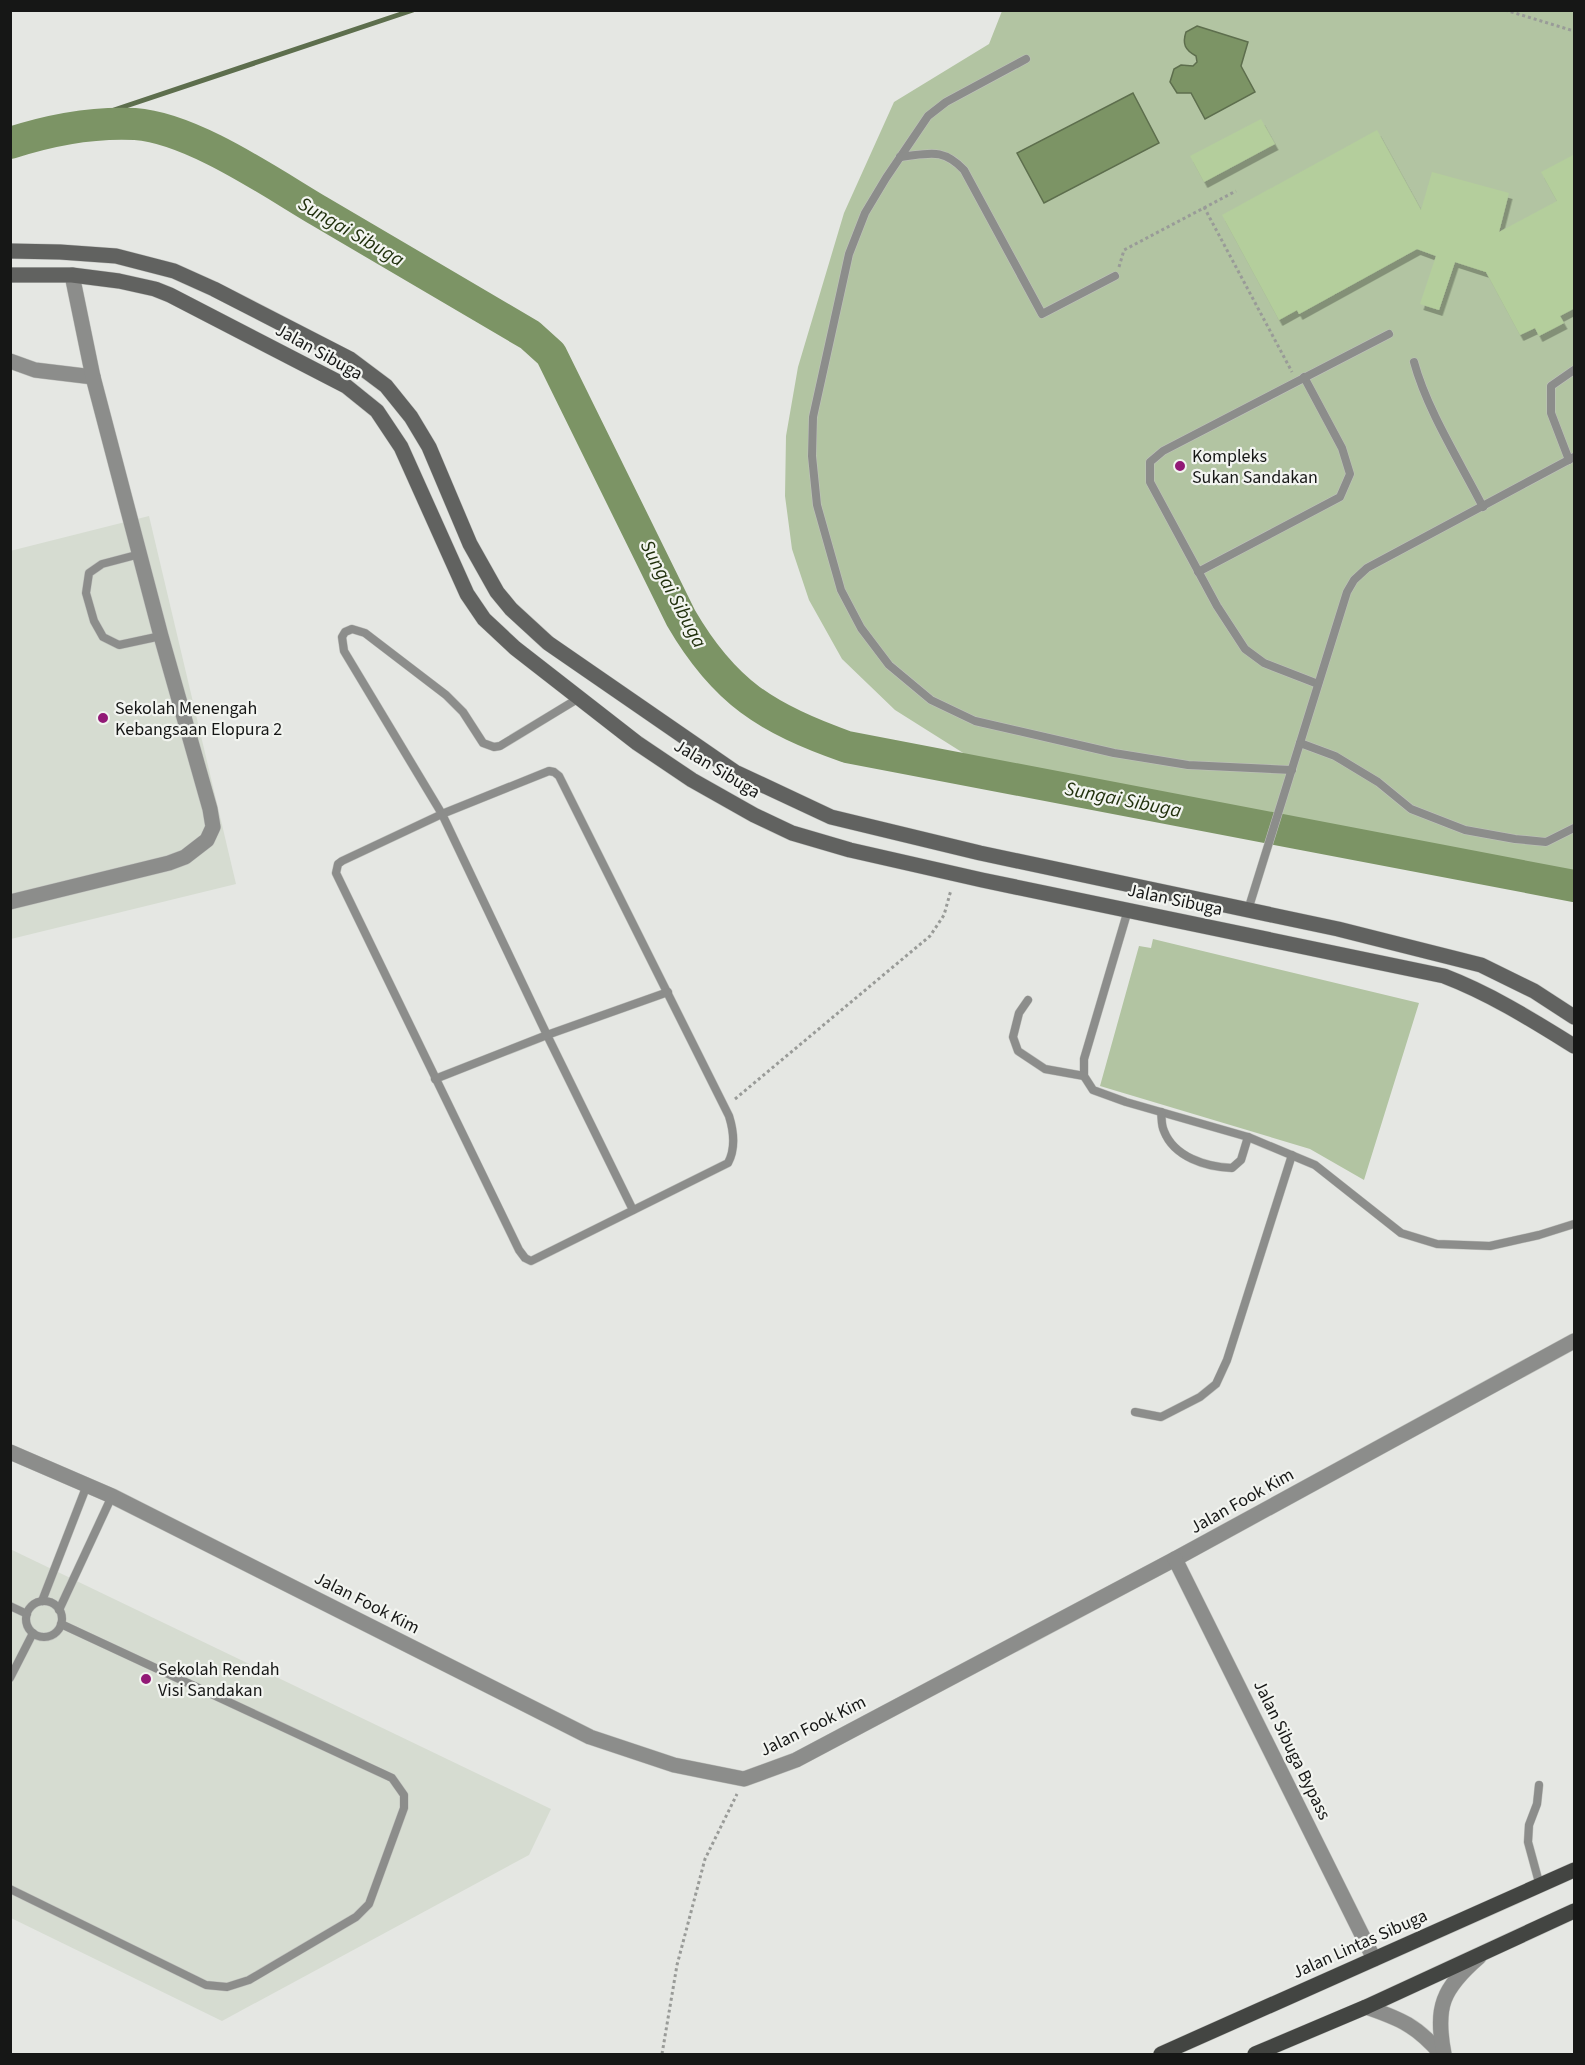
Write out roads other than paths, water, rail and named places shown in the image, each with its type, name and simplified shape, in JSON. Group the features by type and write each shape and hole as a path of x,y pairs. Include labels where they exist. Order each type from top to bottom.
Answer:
{"main road":[{"name":"Jalan Sibuga","path":"10,251 116,256 174,271 350,359 369,372 386,386 411,417 429,447 474,553 497,592 511,609 548,643 735,772 831,817 980,853 1338,929 1481,965 1534,991 1575,1017"},
{"name":"Jalan Sibuga","path":"10,275 72,275 137,285 170,295 345,386 363,399 377,411 400,447 467,594 498,633 637,743 693,780 754,815 792,833 850,850 1444,976 1470,986 1511,1007 1575,1046"},
{"name":"Jalan Lintas Sibuga","path":"1161,2055 1575,1870"},
{"path":"1255,2055 1575,1911"}],"street":[{"path":"10,902 170,863 196,850 207,840 213,827 93,377 72,275"},
{"path":"10,361 35,370 93,377"},
{"name":"Jalan Fook Kim","path":"10,1452 112,1496 590,1737 674,1765 744,1779 796,1760 1175,1559 1575,1341"},
{"name":"Jalan Sibuga Bypass","path":"1175,1559 1374,1959"},
{"path":"1442,2055 1439,2029 1441,2004 1452,1984 1486,1952"},
{"path":"1366,2007 1410,2025 1426,2037 1442,2055"}],"lane":[{"path":"1026,59 946,102 928,116 865,213 849,254 813,417 812,456 817,505 841,590 861,628 889,665 931,700 975,722 1114,753 1188,765 1292,770"},
{"path":"900,157 935,153 952,158 964,170 1042,314 1115,276"},
{"path":"1318,684 1264,663 1245,649 1217,606 1150,482 1150,462 1163,451 1389,334"},
{"path":"1414,362 1434,411 1483,507"},
{"path":"1248,910 1347,592 1354,580 1367,568 1572,459 1551,413 1551,386 1575,370"},
{"path":"1198,572 1340,497 1350,474 1342,448 1300,379"},
{"path":"140,554 102,564 89,573 86,593 94,621 103,637 119,645 161,636"},
{"path":"580,697 500,746 488,746 483,743 463,712 446,695 365,633 352,629 345,632 342,637 344,651 442,814 633,1210"},
{"path":"1300,743 1343,761 1378,782 1411,809 1465,830 1546,842 1575,828"},
{"path":"549,771 559,776 668,992 733,1128 732,1155 728,1163 531,1261 525,1258 519,1250 336,873 336,868 342,861 442,814 549,771"},
{"path":"1128,910 1084,1059 1084,1076 1093,1090 1248,1137 1315,1165 1401,1233 1437,1244 1490,1246 1575,1224"},
{"path":"435,1079 547,1035 668,992"},
{"path":"1028,1000 1019,1013 1013,1036 1018,1051 1045,1069 1084,1076"},
{"path":"1161,1112 1163,1129 1171,1145 1184,1156 1215,1167 1232,1168 1241,1160 1248,1137"},
{"path":"1135,1412 1161,1417 1200,1397 1216,1384 1227,1360 1292,1155"},
{"path":"42,1601 87,1484"},
{"path":"59,1610 112,1496"},
{"path":"42,1601 55,1605 59,1610 61,1624 52,1634 39,1636 33,1633 26,1621 27,1614 35,1603 42,1601"},
{"path":"10,1606 27,1614"},
{"path":"10,1889 206,1985 227,1987 249,1980 356,1917 369,1904 404,1808 404,1795 392,1778 61,1624"},
{"path":"10,1678 33,1633"},
{"path":"1539,1785 1537,1804 1529,1825 1528,1842 1539,1886"}],"waterway":[{"path":"89,125 105,113 413,10"},
{"name":"Sungai Sibuga","path":"10,143 41,134 104,124 135,124 181,135 230,158 530,335 551,354 681,618 697,644 731,684 750,700 793,725 847,747 1574,886"}],"place":[{"name":"Kompleks Sukan Sandakan","path":"1180,466"},
{"name":"Sekolah Menengah Kebangsaan Elopura 2","path":"103,718"},
{"name":"Sekolah Rendah Visi Sandakan","path":"146,1679"}]}
